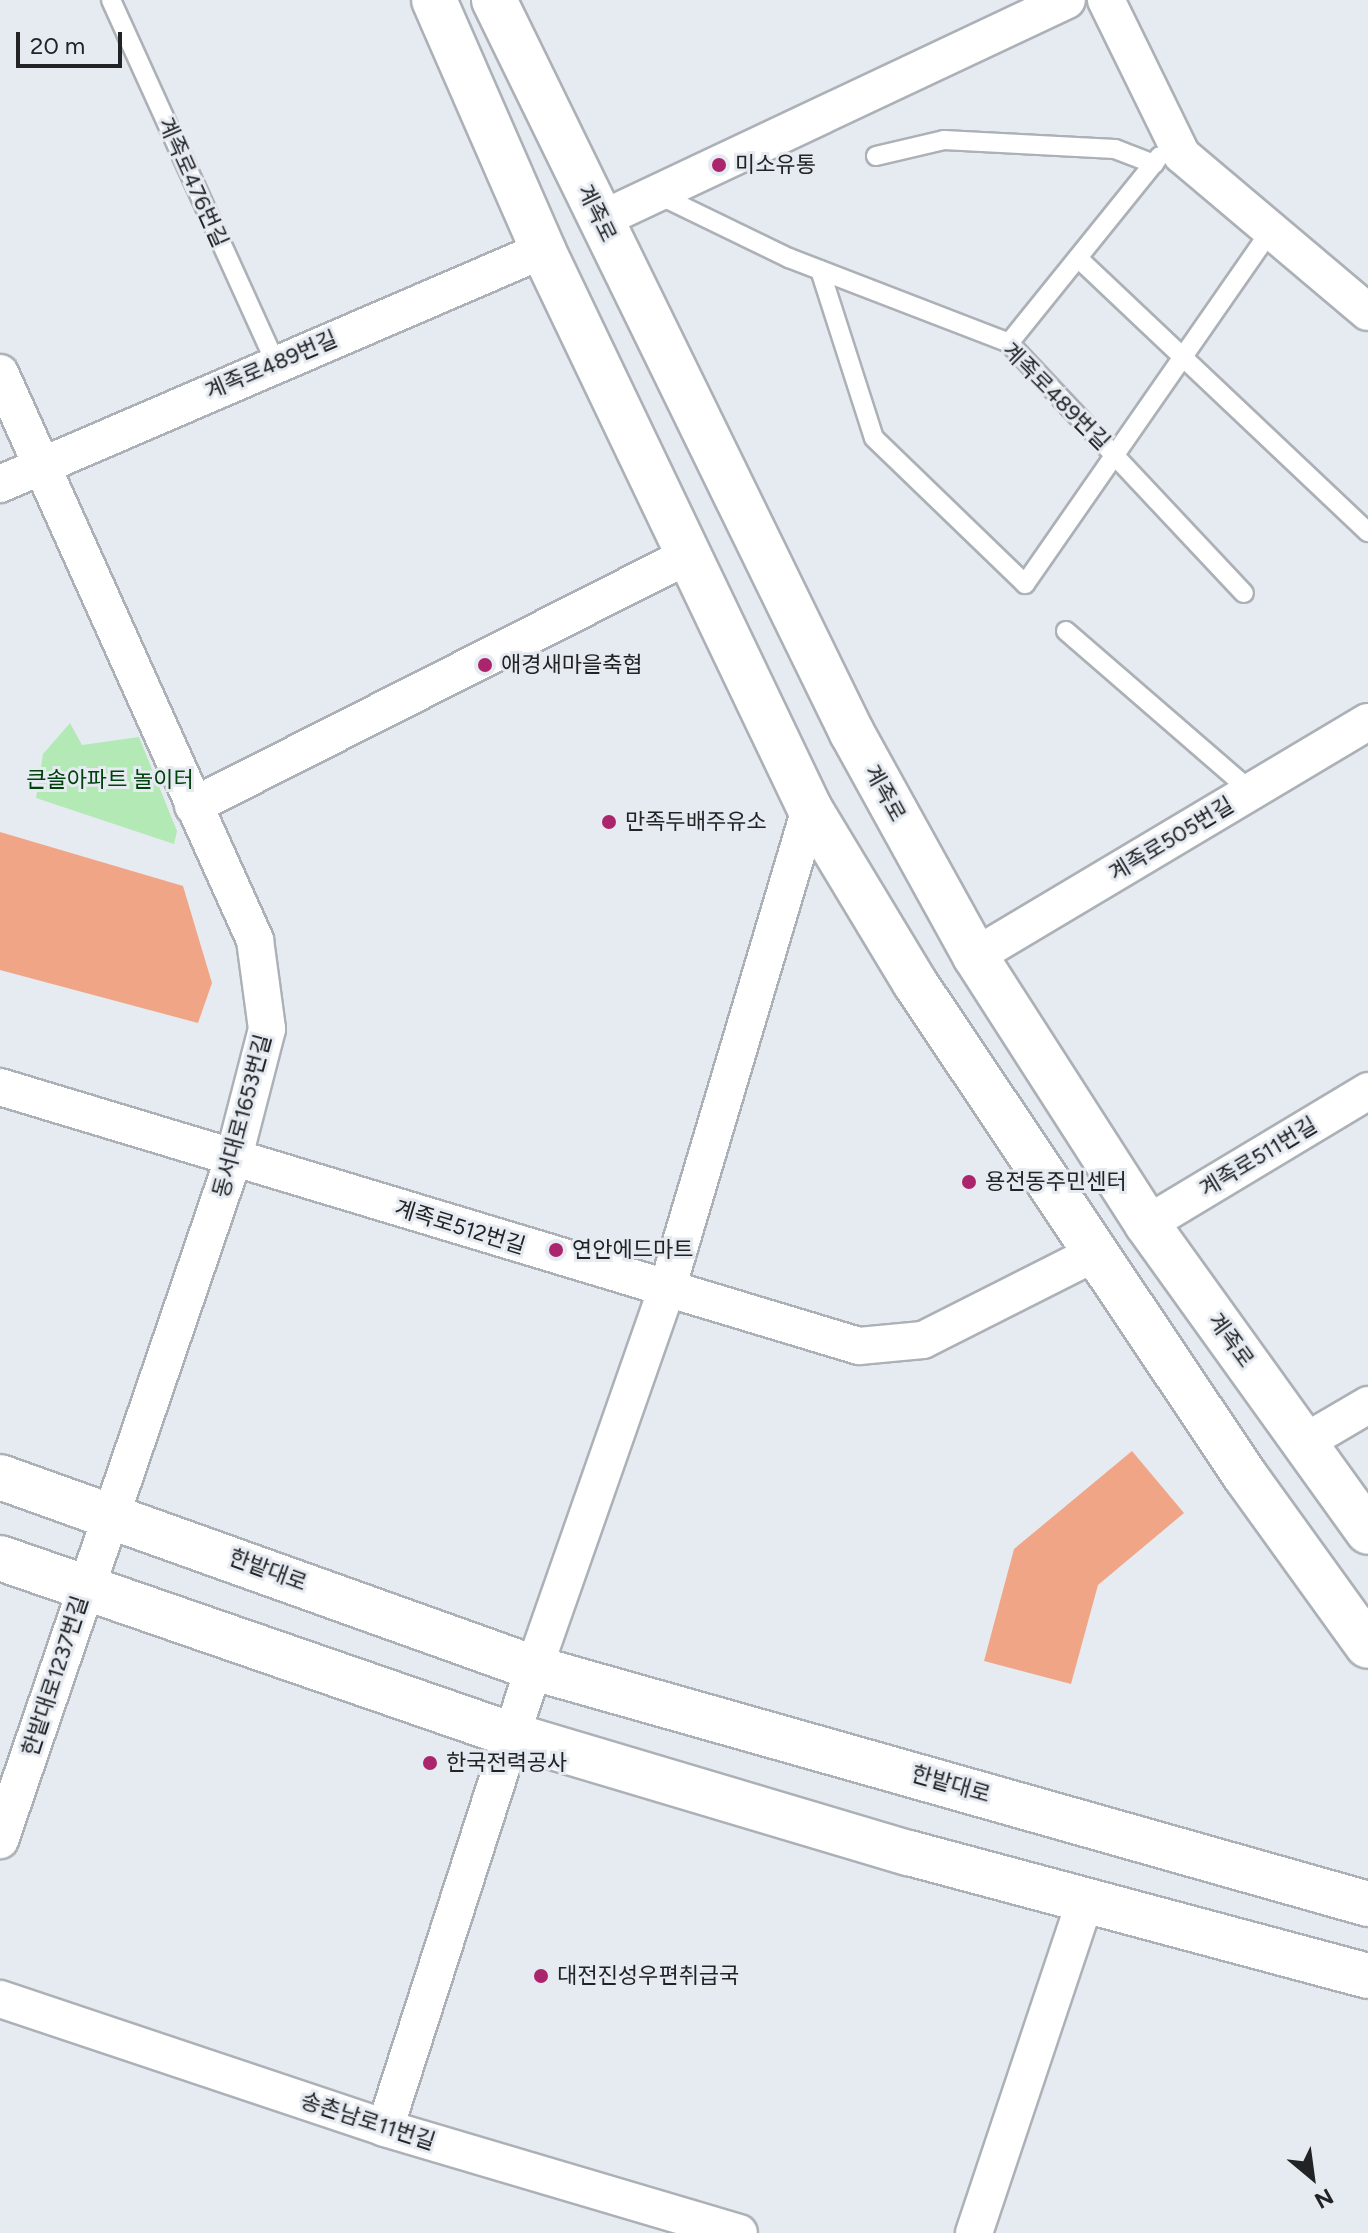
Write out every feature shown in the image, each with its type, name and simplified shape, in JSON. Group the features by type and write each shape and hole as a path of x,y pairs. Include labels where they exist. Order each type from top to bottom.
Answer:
{"main road":[{"path":"434,0 543,250 810,809 915,983 1095,1253 1368,1646"},
{"name":"계족로","path":"494,0 852,733 975,956 1147,1224 1368,1532"},
{"name":"한밭대로","path":"0,1477 111,1512 534,1668 1069,1817 1278,1882 1368,1904"},
{"path":"0,1558 512,1735 1085,1902 1368,1976"},
{"path":"1278,1882 1361,1882 1368,1876"}],"street":[{"path":"600,220 1067,0"},
{"path":"1106,0 1164,151 1182,155 1368,312"},
{"name":"계족로489번길","path":"0,484 543,250"},
{"name":"동서대로1653번길","path":"0,373 255,940 267,1029 233,1160 111,1512"},
{"path":"193,806 687,556"},
{"name":"계족로505번길","path":"975,956 1368,722"},
{"path":"385,2128 534,1668 667,1289 810,809"},
{"name":"계족로512번길","path":"0,1087 233,1160 859,1346 923,1340 1095,1253"},
{"name":"계족로511번길","path":"1147,1224 1368,1091"},
{"path":"1305,1442 1368,1405"},
{"name":"한밭대로1237번길","path":"2,1826 111,1512"},
{"path":"974,2233 1085,1902"},
{"name":"송촌남로11번길","path":"0,1999 385,2128 739,2233"}],"lane":[{"name":"계족로476번길","path":"111,0 276,363"},
{"path":"876,156 944,140 1164,151"},
{"path":"1009,343 1164,151"},
{"name":"계족로489번길","path":"657,194 820,270 1009,343 1244,593"},
{"path":"820,270 874,438 1025,584 1271,230"},
{"path":"1078,258 1368,532"},
{"path":"1066,631 1251,791"}],"green space":[{"name":"큰솔아파트 놀이터","path":"70,723 82,745 139,737 177,831 174,844 36,798 43,754"}],"building":[{"path":"0,832 183,886 212,983 198,1023 0,970"},
{"path":"1132,1451 1184,1513 1098,1585 1071,1684 984,1661 1014,1549"}],"place":[{"name":"미소유통","path":"719,165"},
{"name":"애경새마을축협","path":"485,665"},
{"name":"만족두배주유소","path":"609,822"},
{"name":"용전동주민센터","path":"969,1182"},
{"name":"연안에드마트","path":"556,1250"},
{"name":"한국전력공사","path":"430,1763"},
{"name":"대전진성우편취급국","path":"541,1976"}]}
